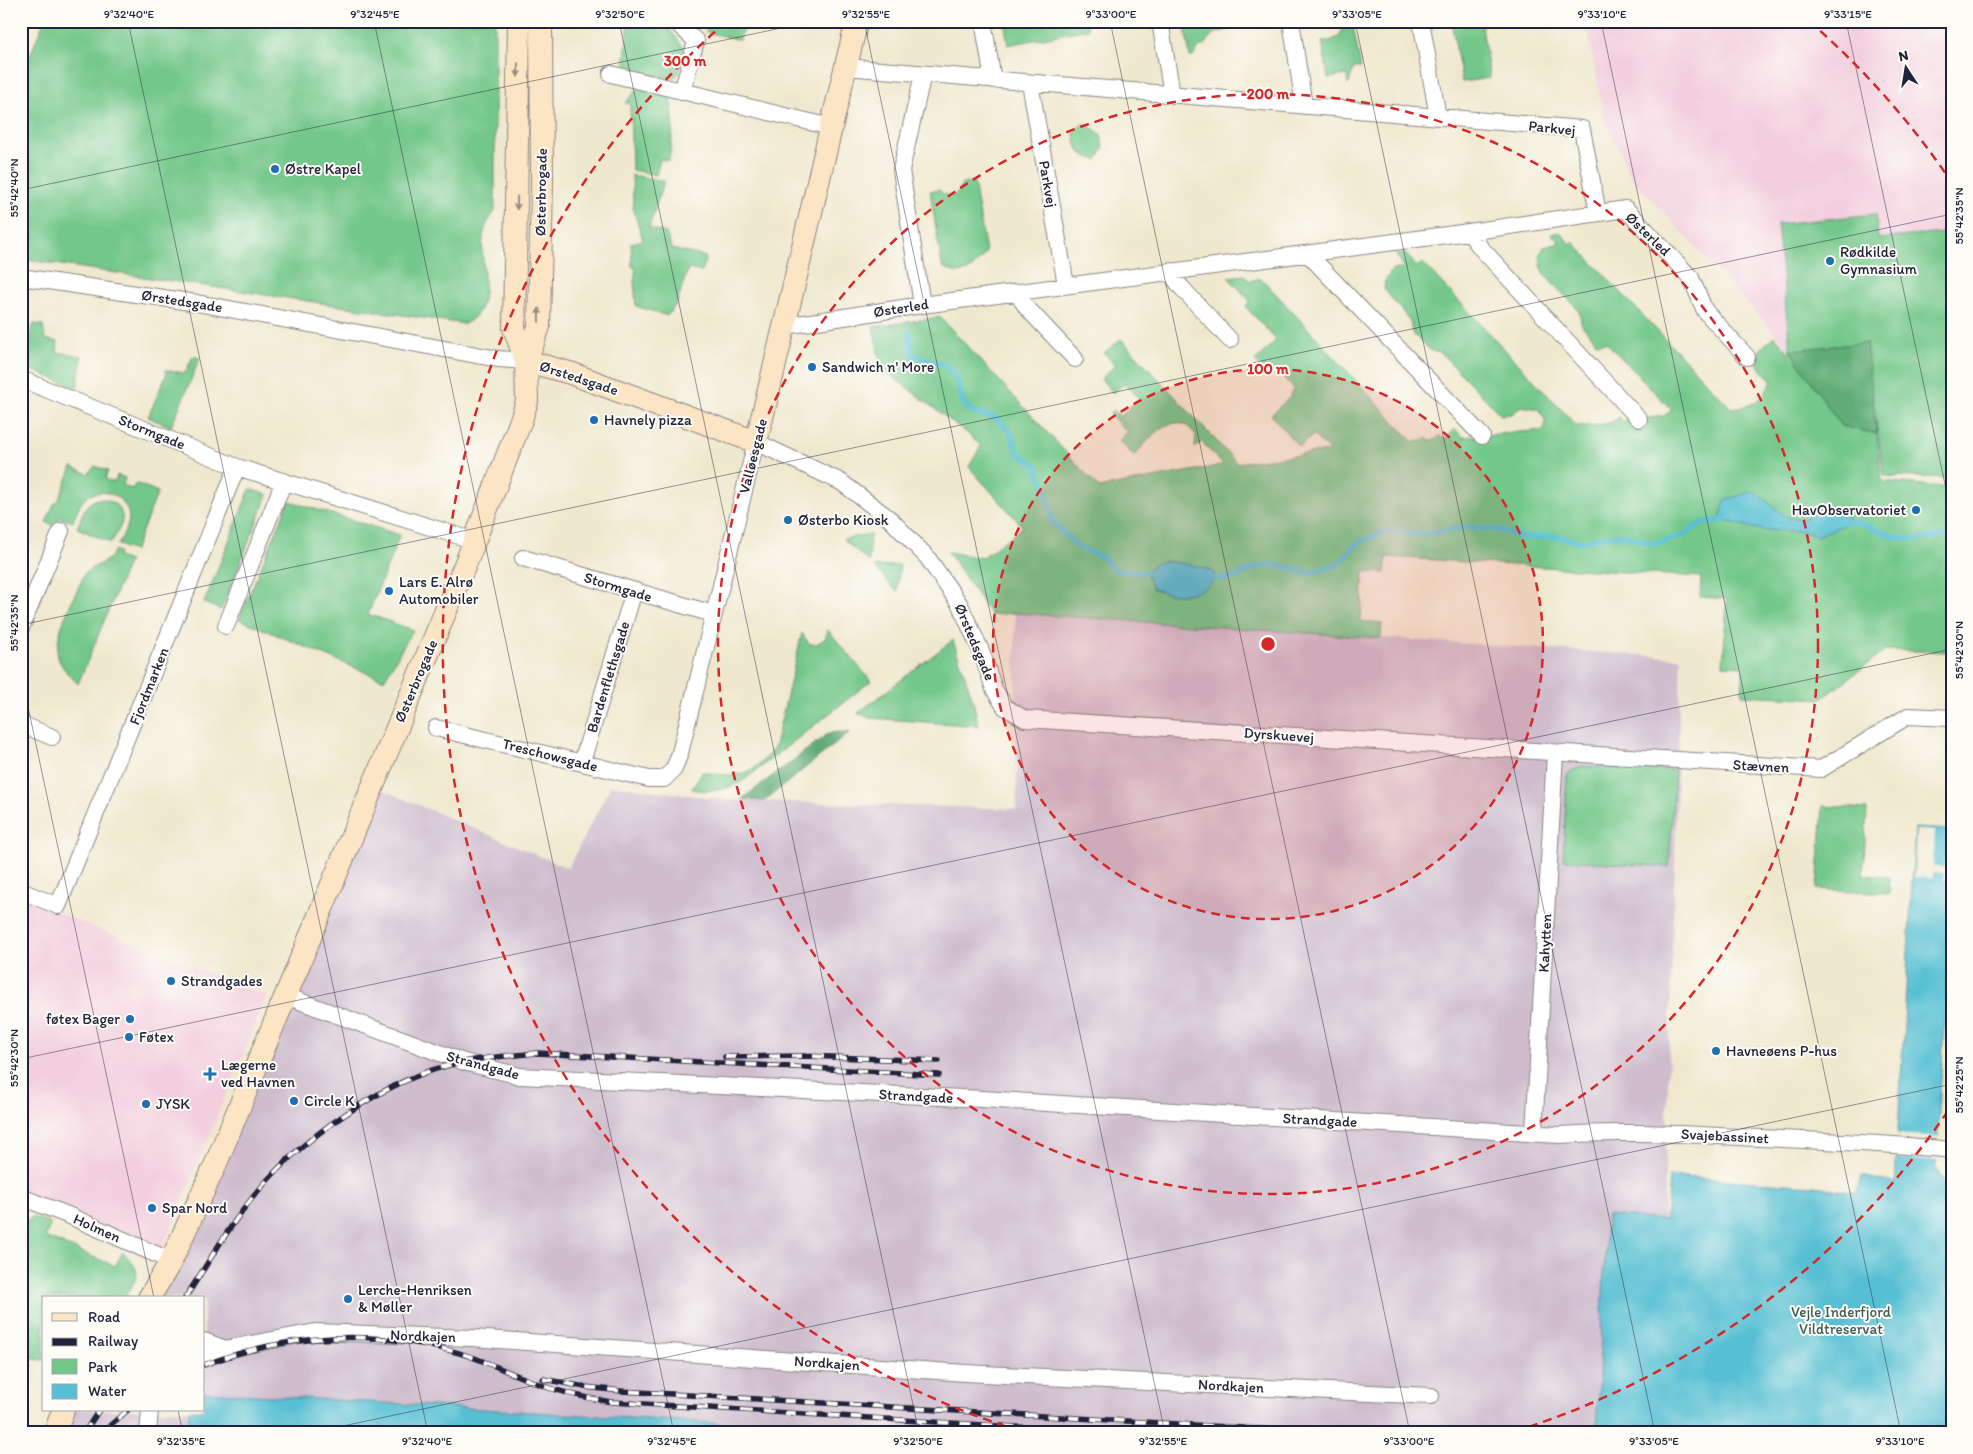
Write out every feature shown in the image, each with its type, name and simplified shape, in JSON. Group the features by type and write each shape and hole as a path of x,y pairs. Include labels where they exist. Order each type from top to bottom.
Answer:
{"main road":[{"name":"Østerbrogade","path":"151,1296 171,1262 214,1168 475,541 527,401 526,361 514,328 519,21"},
{"name":"Østerbrogade","path":"526,361 539,327 542,182 541,21"},
{"name":"Valløesgade","path":"756,442 858,21"},
{"name":"Ørstedsgade","path":"526,361 576,375 756,442"},
{"path":"55,1433 62,1412"}],"street":[{"path":"679,21 680,26 696,41 682,92"},
{"path":"983,21 993,80"},
{"path":"1160,21 1172,95"},
{"path":"1291,21 1304,106"},
{"path":"1422,21 1438,117"},
{"name":"Parkvej","path":"846,68 1582,129 1598,213"},
{"path":"611,74 831,127"},
{"path":"922,74 901,170 922,304"},
{"name":"Parkvej","path":"1030,83 1066,285"},
{"name":"Østerled","path":"785,326 922,304 1308,254 1626,209 1691,278 1705,310 1747,357"},
{"path":"1469,232 1480,247 1639,419"},
{"path":"1308,254 1482,436"},
{"path":"1169,271 1181,287 1230,340"},
{"name":"Ørstedsgade","path":"21,276 198,303 498,359 526,361"},
{"path":"1017,292 1027,308 1075,359"},
{"name":"Stormgade","path":"21,379 237,467 475,541"},
{"name":"Ørstedsgade","path":"756,442 841,482 891,520 927,557 959,603 982,653 994,689 1005,707"},
{"name":"Valløesgade","path":"664,779 674,770 680,753 756,442"},
{"name":"Fjordmarken","path":"21,891 58,906 237,467"},
{"path":"226,626 284,481"},
{"path":"21,628 61,531"},
{"name":"Stormgade","path":"523,558 713,614"},
{"name":"Bardenflethsgade","path":"582,762 634,591"},
{"name":"Dyrskuevej","path":"1005,707 1025,719 1555,753"},
{"name":"Stævnen","path":"1555,753 1821,769 1908,716 1952,718"},
{"path":"21,724 52,737"},
{"name":"Treschowsgade","path":"436,728 649,779 664,779"},
{"name":"Kahytten","path":"1534,1133 1555,753"},
{"name":"Strandgade","path":"286,996 464,1062 520,1076 982,1099 1559,1135"},
{"name":"Svajebassinet","path":"1559,1135 1604,1132 1664,1133 1946,1149"},
{"name":"Holmen","path":"22,1199 70,1216 171,1262"},
{"name":"Nordkajen","path":"205,1356 225,1349 315,1332 472,1338 649,1349 965,1373 1431,1396"},
{"path":"205,1341 225,1349"},
{"path":"148,1433 150,1412"}],"shaded area":[{"name":"Rødkilde Gymnasium","path":"1586,21 1952,21 1952,478 1884,476 1866,343 1790,350 1632,178 1604,119"},
{"path":"1015,613 1681,658 1664,1214 1837,1230 1952,1410 1952,1433 59,1433 72,1412 205,1412 205,1296 146,1296 383,790 568,868 611,785 727,800 1017,809"},
{"path":"21,898 267,996 157,1261 21,1208"}],"green space":[{"path":"44,21 495,21 495,211 486,226 483,240 484,295 481,307 475,317 464,324 21,259 21,78"},
{"path":"629,21 667,21 667,26 685,49 679,73 675,76 663,77 629,69 625,62 625,57"},
{"path":"708,21 745,21 740,40 706,32"},
{"path":"1004,21 1087,21 1088,29 1008,45"},
{"path":"1184,21 1226,21 1228,30 1212,34 1206,44 1199,47 1193,57 1190,57"},
{"path":"1343,21 1352,21 1361,68 1354,68 1348,85 1347,75 1328,78 1322,41 1329,41 1339,37 1343,28"},
{"path":"1451,21 1481,21 1490,78 1462,82"},
{"path":"639,88 668,95 673,109 669,161 660,159 656,175 632,170 630,104 625,103"},
{"path":"1084,123 1101,134 1103,149 1097,160 1082,154 1075,143 1074,131"},
{"path":"632,175 664,181 649,228 666,233 672,249 706,257 702,272 688,269 677,303 667,316 636,306 634,281 636,267 632,267 631,243 643,240 633,209"},
{"path":"974,182 986,252 972,268 962,273 956,273 942,266 930,191 939,190 945,195 955,195 959,192 962,184"},
{"path":"1876,214 1878,239 1952,232 1952,478 1884,476 1872,393 1882,481 1952,488 1952,584 1949,585 1945,652 1886,650 1822,699 1742,695 1743,666 1723,665 1727,599 1700,597 1701,577 1387,557 1385,573 1364,572 1361,621 1382,623 1381,638 1015,613 991,615 948,552 982,558 1023,527 969,467 981,446 967,433 881,368 873,327 940,317 1099,488 1223,465 1202,442 1195,448 1196,435 1179,423 1163,428 1134,456 1119,441 1127,432 1109,413 1114,410 1120,417 1139,398 1125,383 1113,393 1101,379 1115,365 1104,353 1121,339 1237,463 1330,451 1313,435 1299,447 1271,415 1291,396 1290,394 1294,389 1275,368 1267,374 1255,361 1276,340 1246,307 1250,301 1228,277 1244,275 1250,281 1261,278 1413,442 1422,441 1426,438 1430,441 1435,440 1439,436 1445,439 1455,429 1463,437 1544,430 1545,419 1538,409 1521,406 1512,414 1501,415 1441,353 1431,351 1412,333 1410,321 1384,289 1385,281 1392,270 1405,268 1396,255 1405,253 1417,267 1423,263 1577,426 1600,425 1619,417 1623,421 1664,416 1672,410 1606,342 1597,343 1582,325 1578,310 1550,281 1541,265 1540,256 1544,247 1557,244 1559,240 1551,234 1560,232 1570,244 1573,242 1731,408 1746,406 1756,402 1764,394 1772,381 1760,367 1756,358 1766,343 1774,336 1786,348 1787,353 1790,349 1777,224"},
{"path":"34,324 43,325 45,339 58,342 57,352 82,356 77,388 21,366 21,354"},
{"path":"1866,343 1877,434 1841,426 1790,350"},
{"path":"193,356 200,358 171,427 148,417 167,373 165,370 185,373"},
{"path":"95,466 108,471 105,479 112,482 116,480 117,475 125,478 123,485 132,489 136,483 158,492 134,551 118,545 129,519 125,505 114,495 100,492 86,498 73,522 60,518 55,526 46,522 54,504 59,499 72,467 88,474"},
{"path":"250,489 268,495 221,610 204,603"},
{"path":"97,499 115,504 121,511 122,521 111,543 77,528 86,507"},
{"path":"289,501 400,535 368,614 413,630 384,680 239,619"},
{"path":"870,534 869,562 843,539"},
{"path":"115,550 119,552 118,557 129,561 78,684 66,672 59,661 57,648 62,626 85,573 109,559"},
{"path":"900,565 897,592 874,567"},
{"path":"828,630 871,681 743,781 718,790 692,789 702,772 726,775 744,773 759,764 767,756 775,746 802,633 809,644 816,644 825,639"},
{"path":"953,640 972,697 979,726 870,718 858,713"},
{"path":"850,732 764,801 742,799 829,733"},
{"path":"1582,766 1675,770 1669,867 1563,860 1567,775"},
{"path":"1823,806 1867,809 1863,875 1890,877 1889,893 1817,889"},
{"path":"34,1217 51,1224 45,1237 115,1266 123,1252 134,1265 137,1274 126,1296 42,1296 42,1360 21,1358 21,1230 29,1219"}],"water":[{"path":"1754,491 1788,518 1804,519 1825,506 1847,509 1848,523 1817,536 1803,532 1765,530 1734,523 1719,522 1725,500"},
{"path":"1164,561 1198,566 1213,572 1215,578 1210,585 1195,592 1177,594 1160,591 1152,588 1146,573 1153,565"},
{"name":"Vejle Inderfjord Vildtreservat","path":"1915,828 1952,830 1952,976 1947,976 1936,1167 1952,1199 1952,1433 1596,1433 1607,1215 1666,1220 1670,1176 1815,1186 1857,1193 1861,1176 1895,1183"},
{"path":"205,1392 876,1433 188,1433 189,1412 205,1412"}],"pier":[{"path":"1916,830 1935,831 1933,867 1944,867 1945,861 1952,862 1952,880 1944,880 1944,873 1933,873 1933,878 1914,877"},
{"path":"1894,1134 1940,1137 1939,1161 1893,1159"}],"waterway":[{"path":"909,333 912,355 947,366 956,377 964,405 975,413 996,418 1010,432 1018,453 1036,465 1048,496 1052,521 1076,546 1102,557 1115,570 1152,573"},
{"path":"1208,578 1229,579 1252,569 1273,564 1309,573 1338,565 1356,544 1383,532 1427,534 1465,527 1500,530 1524,538 1556,536 1582,542 1600,537 1623,535 1655,544 1684,535 1702,523 1725,520"},
{"path":"1841,522 1857,523 1890,535 1911,539 1952,535"}],"railway":[{"path":"186,1296 248,1204 276,1171 297,1152 319,1133 369,1099 421,1074 446,1066 480,1059 537,1053 939,1075"},
{"path":"725,1057 804,1056 939,1061"},
{"path":"205,1365 237,1354 304,1340 371,1338 405,1341 472,1357 553,1389 582,1397 612,1402 1114,1433"},
{"path":"543,1379 585,1387 621,1391 1330,1433"},
{"path":"84,1433 98,1412"},
{"path":"101,1433 126,1412"}],"place":[{"name":"Østre Kapel","path":"275,169"},
{"name":"Rødkilde Gymnasium","path":"1830,261"},
{"name":"Sandwich n' More","path":"812,367"},
{"name":"Havnely pizza","path":"594,420"},
{"name":"HavObservatoriet","path":"1916,510"},
{"name":"Østerbo Kiosk","path":"788,520"},
{"name":"Lars E. Alrø Automobiler","path":"389,591"},
{"name":"Strandgades","path":"171,981"},
{"name":"føtex Bager","path":"130,1019"},
{"name":"Føtex","path":"129,1037"},
{"name":"Havneøens P-hus","path":"1716,1051"},
{"name":"Lægerne ved Havnen","path":"210,1074"},
{"name":"Circle K","path":"294,1101"},
{"name":"JYSK","path":"146,1104"},
{"name":"Spar Nord","path":"152,1208"},
{"name":"Lerche-Henriksen & Møller","path":"348,1299"}]}
